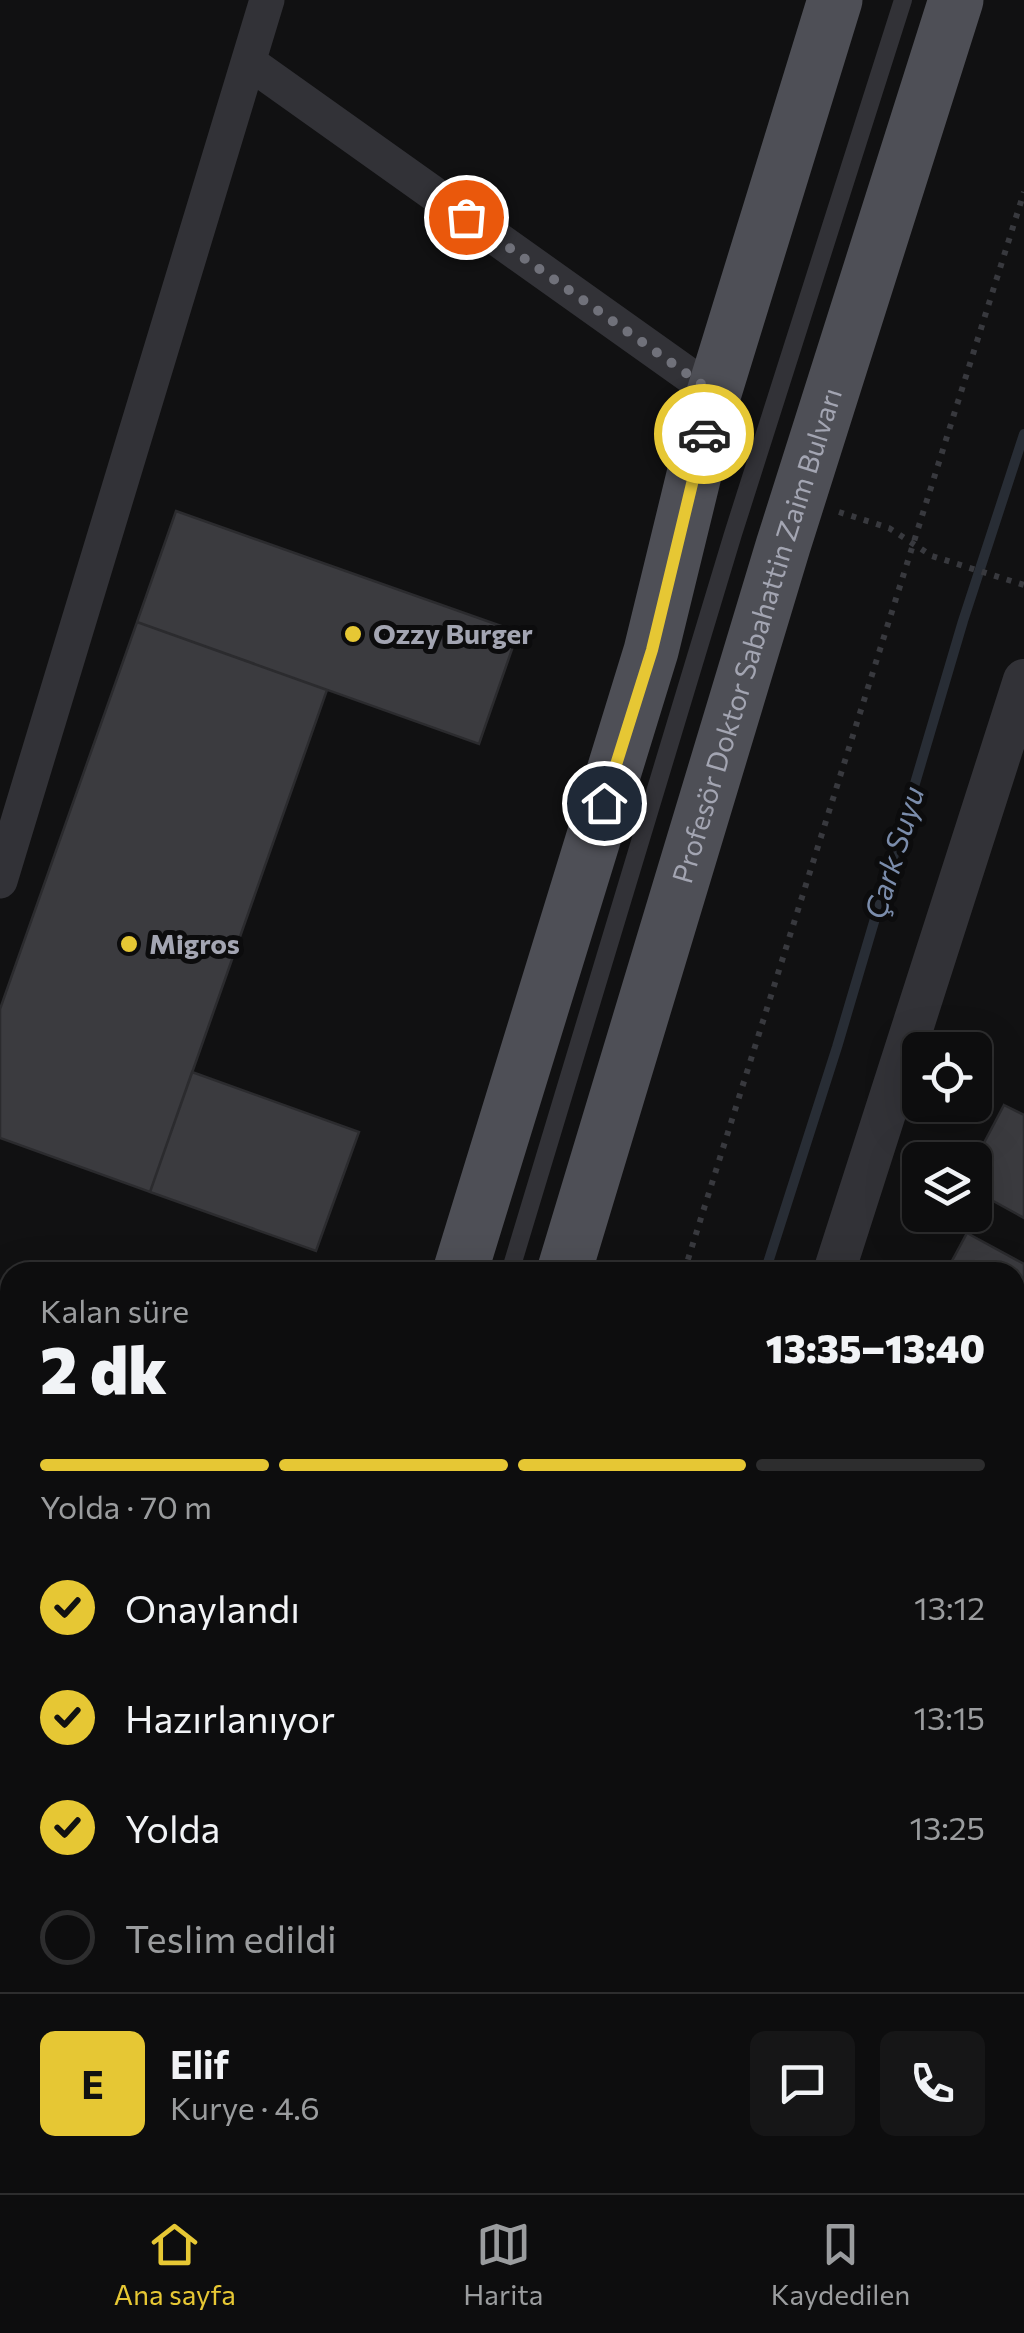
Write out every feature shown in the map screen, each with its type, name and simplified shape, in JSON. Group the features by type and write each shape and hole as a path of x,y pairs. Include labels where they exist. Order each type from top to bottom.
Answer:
{"main road":[{"path":"463,1262 652,650 714,393 836,0"},
{"name":"Profesör Doktor Sabahattin Zaim Bulvarı","path":"567,1262 782,546 956,0"}],"street":[{"path":"0,881 267,0"},
{"path":"250,63 714,393"},
{"path":"837,1262 1016,737 1024,680"}],"lane":[{"path":"513,1262 734,534 902,0"}],"path":[{"path":"687,1262 1024,192"},
{"path":"824,508 889,528 932,556 1024,585"}],"building":[{"path":"176,511 518,632 479,744 137,622"},
{"path":"137,622 327,690 150,1192 0,1138 0,1009"},
{"path":"192,1072 359,1132 316,1251 150,1192"},
{"path":"1004,1105 1024,1115 1024,1218 992,1200 992,1142 984,1142"},
{"path":"967,1233 1020,1262 951,1262"}],"waterway":[{"name":"Çark Suyu","path":"768,1262 837,1047 963,621 1024,434"}],"way so far":[{"path":"466,217 714,393 704,434"}],"place":[{"name":"Ozzy Burger","path":"353,634"},
{"name":"Migros","path":"129,944"}],"route":[{"path":"604,803 652,650 704,434"}]}
